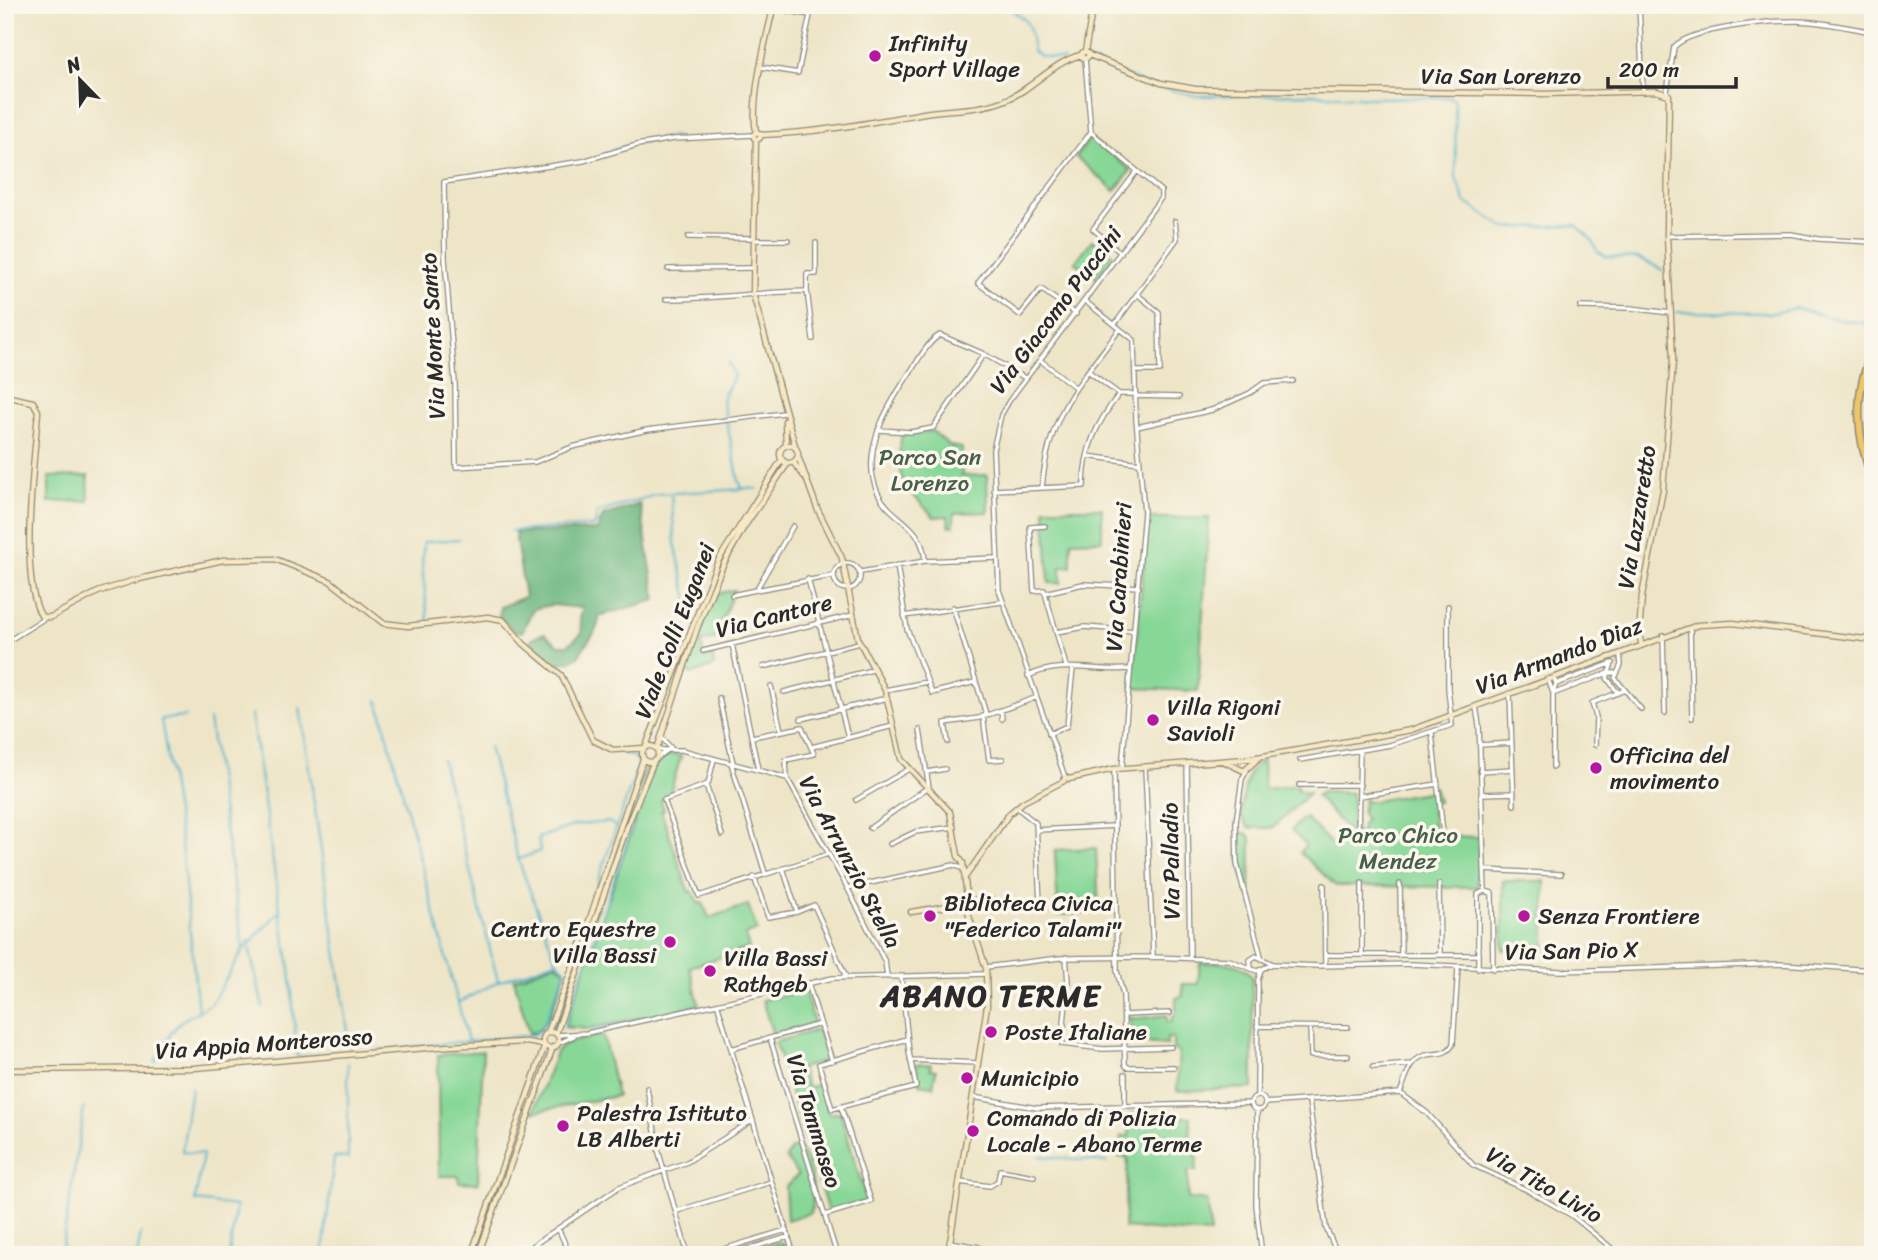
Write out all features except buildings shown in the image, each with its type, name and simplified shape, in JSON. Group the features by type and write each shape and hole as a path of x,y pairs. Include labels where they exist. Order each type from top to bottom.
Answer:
{"highway":[{"path":"1873,351 1861,391 1859,420 1863,449 1873,480"}],"street":[{"path":"761,67 798,74 810,15 817,5"},
{"path":"1076,314 1041,289 1020,315 978,283 1091,132 1085,55 1093,5"},
{"path":"1639,5 1643,92"},
{"path":"810,15 774,7 761,67 754,120 753,292 784,413 807,480 844,564 859,643 885,690 898,752 909,769 950,812 958,856 966,876 966,901 986,967 987,1017 947,1255"},
{"path":"1667,92 1674,47 1691,37 1732,28 1794,21 1873,32"},
{"path":"756,136 853,128 1001,102 1085,55"},
{"name":"Via San Lorenzo","path":"1085,55 1161,83 1195,89 1545,94 1667,92"},
{"name":"Via Lazzaretto","path":"1641,643 1639,634 1646,561 1666,467 1673,361 1667,236 1670,97 1667,92"},
{"path":"1091,132 1137,171 1093,229 1121,253"},
{"name":"Via Monte Santo","path":"756,136 674,139 637,145 583,161 444,182 445,258 455,383 456,467 535,462 572,447 647,430 784,413"},
{"name":"Via Giacomo Puccini","path":"1066,779 1001,602 996,558 993,450 996,429 1005,408 1025,378 1086,302 1162,194 1137,171"},
{"path":"1115,324 1177,239 1175,221"},
{"path":"1667,236 1791,234 1873,242"},
{"path":"688,237 788,240"},
{"path":"813,339 807,274 816,274 816,243"},
{"path":"668,269 752,268"},
{"path":"666,299 710,299 753,292 807,291"},
{"path":"1135,371 1160,371 1159,312 1138,295"},
{"path":"1042,488 1048,440 1076,388 1121,328 1086,302"},
{"path":"1580,307 1631,308 1670,313"},
{"name":"Via Carabinieri","path":"1121,328 1134,340 1136,427 1144,512 1122,768"},
{"path":"925,561 917,533 884,503 876,489 872,468 878,430 905,380 935,337 943,335 984,354 1025,378"},
{"path":"878,430 911,432 933,428 984,354"},
{"path":"1040,360 1076,388"},
{"path":"1088,371 1119,394 1179,397"},
{"path":"1136,427 1212,410 1250,393 1264,383 1293,380"},
{"path":"994,490 1084,486 1087,456 1095,427 1119,394"},
{"path":"5,396 33,402 38,411 30,549 37,608 45,618"},
{"path":"784,413 786,446 781,452 782,459 791,462 807,480"},
{"path":"786,446 796,449"},
{"path":"791,462 798,456"},
{"path":"1087,456 1140,463"},
{"name":"Viale Colli Euganei","path":"548,1032 584,936 645,747 718,561 782,459"},
{"name":"Viale Colli Euganei","path":"478,1255 555,1046 628,824 655,759 660,735 698,626 723,565 744,527 791,462"},
{"path":"756,590 793,526"},
{"path":"1045,526 1030,527 1034,591 1044,590 1066,666"},
{"path":"860,572 925,561 996,558"},
{"path":"5,643 45,618 108,588 223,560 275,559 330,581 383,623 408,626 488,617 503,620 524,644 561,675 593,740 613,750 645,747"},
{"path":"732,595 831,576 844,564 853,565 860,572"},
{"path":"897,565 904,616 932,693 975,682"},
{"path":"831,576 839,587 848,588 856,585 860,572"},
{"path":"808,579 848,737"},
{"path":"1045,593 1083,584 1139,587"},
{"path":"904,616 1001,602"},
{"path":"1300,760 1432,734 1452,726 1446,619 1448,606"},
{"path":"953,607 985,715 989,760 1003,758"},
{"name":"Via Cantore","path":"703,652 853,615"},
{"name":"Via Armando Diaz","path":"966,876 970,873 971,864 1016,807 1066,779 1122,768 1261,757 1411,730 1689,627 1732,623 1873,640"},
{"path":"1056,632 1075,627 1134,631"},
{"path":"1689,627 1692,718"},
{"path":"1663,635 1665,713"},
{"path":"763,667 859,643"},
{"path":"732,644 758,769"},
{"path":"1615,674 1621,665 1620,652"},
{"path":"1612,654 1608,682 1618,693"},
{"path":"1556,684 1612,663"},
{"path":"1028,676 1051,667 1066,666 1130,670"},
{"path":"1049,734 1067,726 1073,667"},
{"path":"784,692 872,670"},
{"path":"1553,693 1608,673 1615,674 1641,709"},
{"path":"1550,680 1556,684"},
{"path":"1550,680 1553,693 1553,767"},
{"path":"885,690 927,682"},
{"path":"1553,693 1556,684"},
{"path":"771,686 781,732"},
{"path":"1595,746 1596,717 1590,706 1625,690"},
{"path":"1510,694 1514,804"},
{"path":"719,698 732,763 765,873"},
{"path":"801,719 887,698"},
{"path":"948,742 945,723 985,715 1036,698"},
{"path":"1476,707 1485,891"},
{"path":"1000,710 1002,719"},
{"path":"812,747 893,726"},
{"path":"752,737 802,727 814,754 786,761 787,778"},
{"path":"920,730 929,789"},
{"path":"1432,734 1443,833"},
{"path":"629,750 643,758 655,759 671,748 660,735"},
{"path":"1480,746 1512,743"},
{"name":"Viale Colli Euganei","path":"645,747 657,750"},
{"name":"Via Arrunzio Stella","path":"657,750 671,748 787,778 847,888 884,962 887,976"},
{"path":"1308,748 1309,758"},
{"path":"1358,831 1360,750"},
{"name":"Via Armando Diaz","path":"1224,762 1239,768 1249,767 1261,757"},
{"path":"714,758 706,785 722,835"},
{"path":"973,1097 1037,1108 1251,1103 1257,1096 1258,978 1263,959 1237,864 1236,822 1242,779 1249,767 1244,759 1239,768 1242,779"},
{"name":"Via Palladio","path":"1187,763 1190,958"},
{"path":"1145,766 1153,957"},
{"path":"856,800 909,769"},
{"path":"927,772 945,769"},
{"path":"1114,769 1117,957 1127,1067 1174,1067"},
{"path":"1480,771 1513,769"},
{"path":"1359,796 1438,784"},
{"path":"706,785 664,800 698,895 828,854"},
{"path":"1300,785 1360,785"},
{"path":"870,828 929,789"},
{"path":"1481,794 1514,793"},
{"path":"911,912 966,901 1040,903 1037,830 1031,817 1022,815 1016,807"},
{"path":"1037,830 1115,826"},
{"path":"890,844 915,832 954,827"},
{"path":"847,888 954,865 971,864"},
{"path":"783,868 797,912"},
{"path":"1484,870 1561,874"},
{"path":"754,877 768,917 797,912 814,905 846,977"},
{"path":"1362,883 1362,955"},
{"path":"1401,884 1401,955"},
{"path":"1439,884 1440,955"},
{"path":"1324,885 1325,966"},
{"path":"1478,969 1478,894 1485,891 1492,893 1493,969"},
{"path":"1258,948 1249,963 1258,978"},
{"path":"1325,955 1478,954"},
{"path":"1066,957 1062,1044 1103,1049 1171,1047"},
{"path":"986,967 1066,957 1153,957 1229,960 1252,969 1262,969"},
{"path":"1253,957 1263,959"},
{"name":"Via San Pio X","path":"1263,959 1273,964 1325,966 1411,964 1478,969 1580,971 1771,964 1873,970"},
{"name":"Via San Pio X","path":"1262,969 1273,964"},
{"path":"1257,1096 1265,1102 1400,1093 1413,1064 1420,1057 1446,1052 1453,1044 1458,968"},
{"path":"471,1255 545,1045 543,1036 548,1032 575,1035 846,977 987,974"},
{"path":"901,976 907,1039 909,1060 916,1087 832,1109 819,1064 907,1039"},
{"path":"808,984 832,1060"},
{"path":"1066,1001 1090,1004"},
{"path":"717,1005 794,1255"},
{"path":"1124,1014 1170,1013"},
{"path":"731,1049 821,1024"},
{"path":"1257,1026 1348,1027"},
{"path":"1310,1027 1311,1056 1348,1056"},
{"path":"545,1045 555,1046 575,1035"},
{"name":"Via Appia Monterosso","path":"526,1042 543,1036"},
{"name":"Via Tommaseo","path":"770,1038 837,1255"},
{"name":"Via Appia Monterosso","path":"5,1070 194,1068 526,1042 545,1045"},
{"path":"909,1060 980,1064"},
{"path":"1373,1066 1413,1064"},
{"path":"1125,1074 1125,1106"},
{"path":"647,1088 664,1170 688,1255"},
{"name":"Via Tito Livio","path":"1400,1093 1427,1113 1473,1165 1527,1190 1571,1215 1620,1255"},
{"path":"1310,1101 1326,1228 1338,1255"},
{"path":"1257,1110 1265,1102"},
{"path":"1251,1103 1257,1110 1256,1205 1262,1255"},
{"path":"825,1215 871,1201 841,1107"},
{"path":"519,1255 619,1187 702,1153 753,1120"},
{"path":"959,1182 990,1186 998,1181 1000,1170 1034,1175"},
{"path":"677,1211 771,1182"},
{"path":"558,1228 570,1255"},
{"path":"704,1255 786,1230"},
{"path":"727,1255 788,1237"},
{"path":"949,1242 979,1247"}],"green space":[{"path":"1090,138 1131,170 1115,191 1076,157"},
{"path":"1092,240 1113,255 1096,278 1075,262"},
{"name":"Parco San Lorenzo","path":"932,431 950,446 962,448 962,476 987,475 988,512 954,513 954,526 949,526 948,516 934,517 908,489 900,472 902,434"},
{"path":"88,476 89,501 49,502 49,477"},
{"path":"640,504 656,600 599,616 594,633 579,656 557,663 544,658 538,653 531,639 544,633 559,645 568,645 582,633 580,618 583,608 551,605 533,609 522,632 515,631 499,617 500,607 525,597 515,533 597,530 603,516"},
{"path":"1045,508 1102,508 1102,540 1071,541 1071,566 1061,567 1061,583 1049,583"},
{"path":"1148,518 1209,518 1198,691 1132,688"},
{"path":"734,590 715,639 701,643 704,657 713,655 714,666 694,674 686,672 715,594"},
{"name":"Centro Equestre Villa Bassi","path":"672,754 681,756 670,793 661,800 664,810 661,811 689,892 692,891 699,904 703,903 709,918 748,905 757,930 745,935 749,948 690,967 699,1005 588,1029 565,1027 653,768 663,757"},
{"path":"1263,760 1264,789 1297,785 1298,791 1309,793 1273,828 1249,828 1241,816 1246,784 1256,764"},
{"path":"648,764 555,1029 553,1028"},
{"name":"Parco Chico Mendez","path":"1434,787 1438,802 1432,803 1434,836 1479,837 1477,887 1336,886 1300,853 1306,845 1291,830 1305,817 1333,846 1341,839 1348,847 1356,839 1316,796 1322,792 1352,793 1352,822 1355,823 1356,832 1362,831 1362,824 1366,820 1362,813 1364,799 1367,802 1427,792"},
{"path":"1241,833 1246,833 1251,838 1250,891 1247,893 1239,856"},
{"path":"1096,848 1099,912 1058,915 1055,850"},
{"name":"Senza Frontiere","path":"1503,881 1545,881 1545,950 1503,950"},
{"path":"556,963 566,972 550,1016 539,1031 529,1033 514,979"},
{"path":"1200,963 1235,965 1242,967 1252,976 1253,1088 1177,1091 1179,1051 1173,1050 1173,1038 1167,1038 1167,1045 1133,1042 1128,1045 1131,1022 1127,1021 1127,1016 1132,1016 1133,1019 1167,1015 1167,1022 1172,1022 1173,1015 1176,1015 1176,998 1183,996 1182,984 1198,984"},
{"path":"805,991 814,1023 773,1035 762,1000"},
{"path":"817,1030 829,1060 801,1068 807,1088 820,1084 829,1114 840,1112 867,1201 828,1212 775,1042"},
{"path":"603,1035 617,1096 533,1112 557,1050 566,1043"},
{"path":"483,1051 478,1183 459,1182 458,1176 439,1176 438,1055"},
{"path":"916,1064 931,1064 930,1069 936,1070 933,1086 920,1084"},
{"path":"1130,1114 1191,1117 1190,1140 1198,1141 1196,1171 1188,1171 1188,1199 1208,1201 1210,1234 1124,1228 1128,1158 1119,1157 1121,1136 1129,1136"},
{"path":"797,1147 806,1160 812,1178 812,1206 810,1213 787,1220 785,1187 798,1175 786,1158 791,1149"},
{"path":"783,1243 788,1255 736,1255"}],"water":[{"path":"1873,373 1873,453 1867,413"}],"waterway":[{"path":"1003,5 1027,23 1033,51 1040,56 1064,60"},
{"path":"1094,62 1145,84 1197,96 1310,94 1371,98 1449,97 1455,100 1456,178 1465,202 1505,228 1576,225 1592,240 1597,251 1607,257 1639,258 1663,270"},
{"path":"639,143 675,136"},
{"path":"611,151 630,145"},
{"path":"1676,312 1773,313 1796,308 1840,320 1873,324"},
{"path":"728,362 734,376 722,400 739,481 742,488 757,489"},
{"path":"511,531 595,526 597,513 658,494 744,489"},
{"path":"671,493 675,543 690,609"},
{"path":"428,621 422,565 424,542 460,539"},
{"path":"688,663 709,606"},
{"path":"378,700 458,1003"},
{"path":"300,708 351,1052"},
{"path":"251,714 280,910"},
{"path":"185,717 161,719 181,844 198,1011"},
{"path":"209,720 243,949"},
{"path":"489,747 518,859 556,960"},
{"path":"584,922 638,765 637,758 622,753"},
{"path":"442,760 498,981"},
{"path":"564,1027 642,797"},
{"path":"519,859 540,851 538,838 576,825 609,822 615,826"},
{"path":"155,1062 181,1021 211,1004 243,950 280,911 290,968 297,1057 331,1054"},
{"path":"248,943 263,1007"},
{"path":"378,1050 533,1035 544,1024 566,970 557,961 499,981 458,1003 468,1041"},
{"path":"590,1030 657,1016"},
{"path":"323,1255 334,1157 348,1158 348,1063"},
{"path":"5,1171 9,1141 8,1074"},
{"path":"191,1087 182,1152 203,1154 195,1201 236,1206 229,1255"},
{"path":"61,1255 84,1108"},
{"path":"1039,1156 1107,1162"},
{"path":"137,1255 141,1233"}],"place":[{"name":"Infinity Sport Village","path":"875,56"},
{"name":"Villa Rigoni Savioli","path":"1153,720"},
{"name":"Officina del movimento","path":"1596,768"},
{"name":"Biblioteca Civica \"Federico Talami\"","path":"930,916"},
{"name":"Senza Frontiere","path":"1524,916"},
{"name":"Centro Equestre Villa Bassi","path":"670,942"},
{"name":"Villa Bassi Rathgeb","path":"710,971"},
{"name":"Poste Italiane","path":"991,1032"},
{"name":"Municipio","path":"967,1078"},
{"name":"Palestra Istituto LB Alberti","path":"563,1126"},
{"name":"Comando di Polizia Locale - Abano Terme","path":"973,1131"}],"district":[{"name":"ABANO TERME","path":"991,996"}]}
